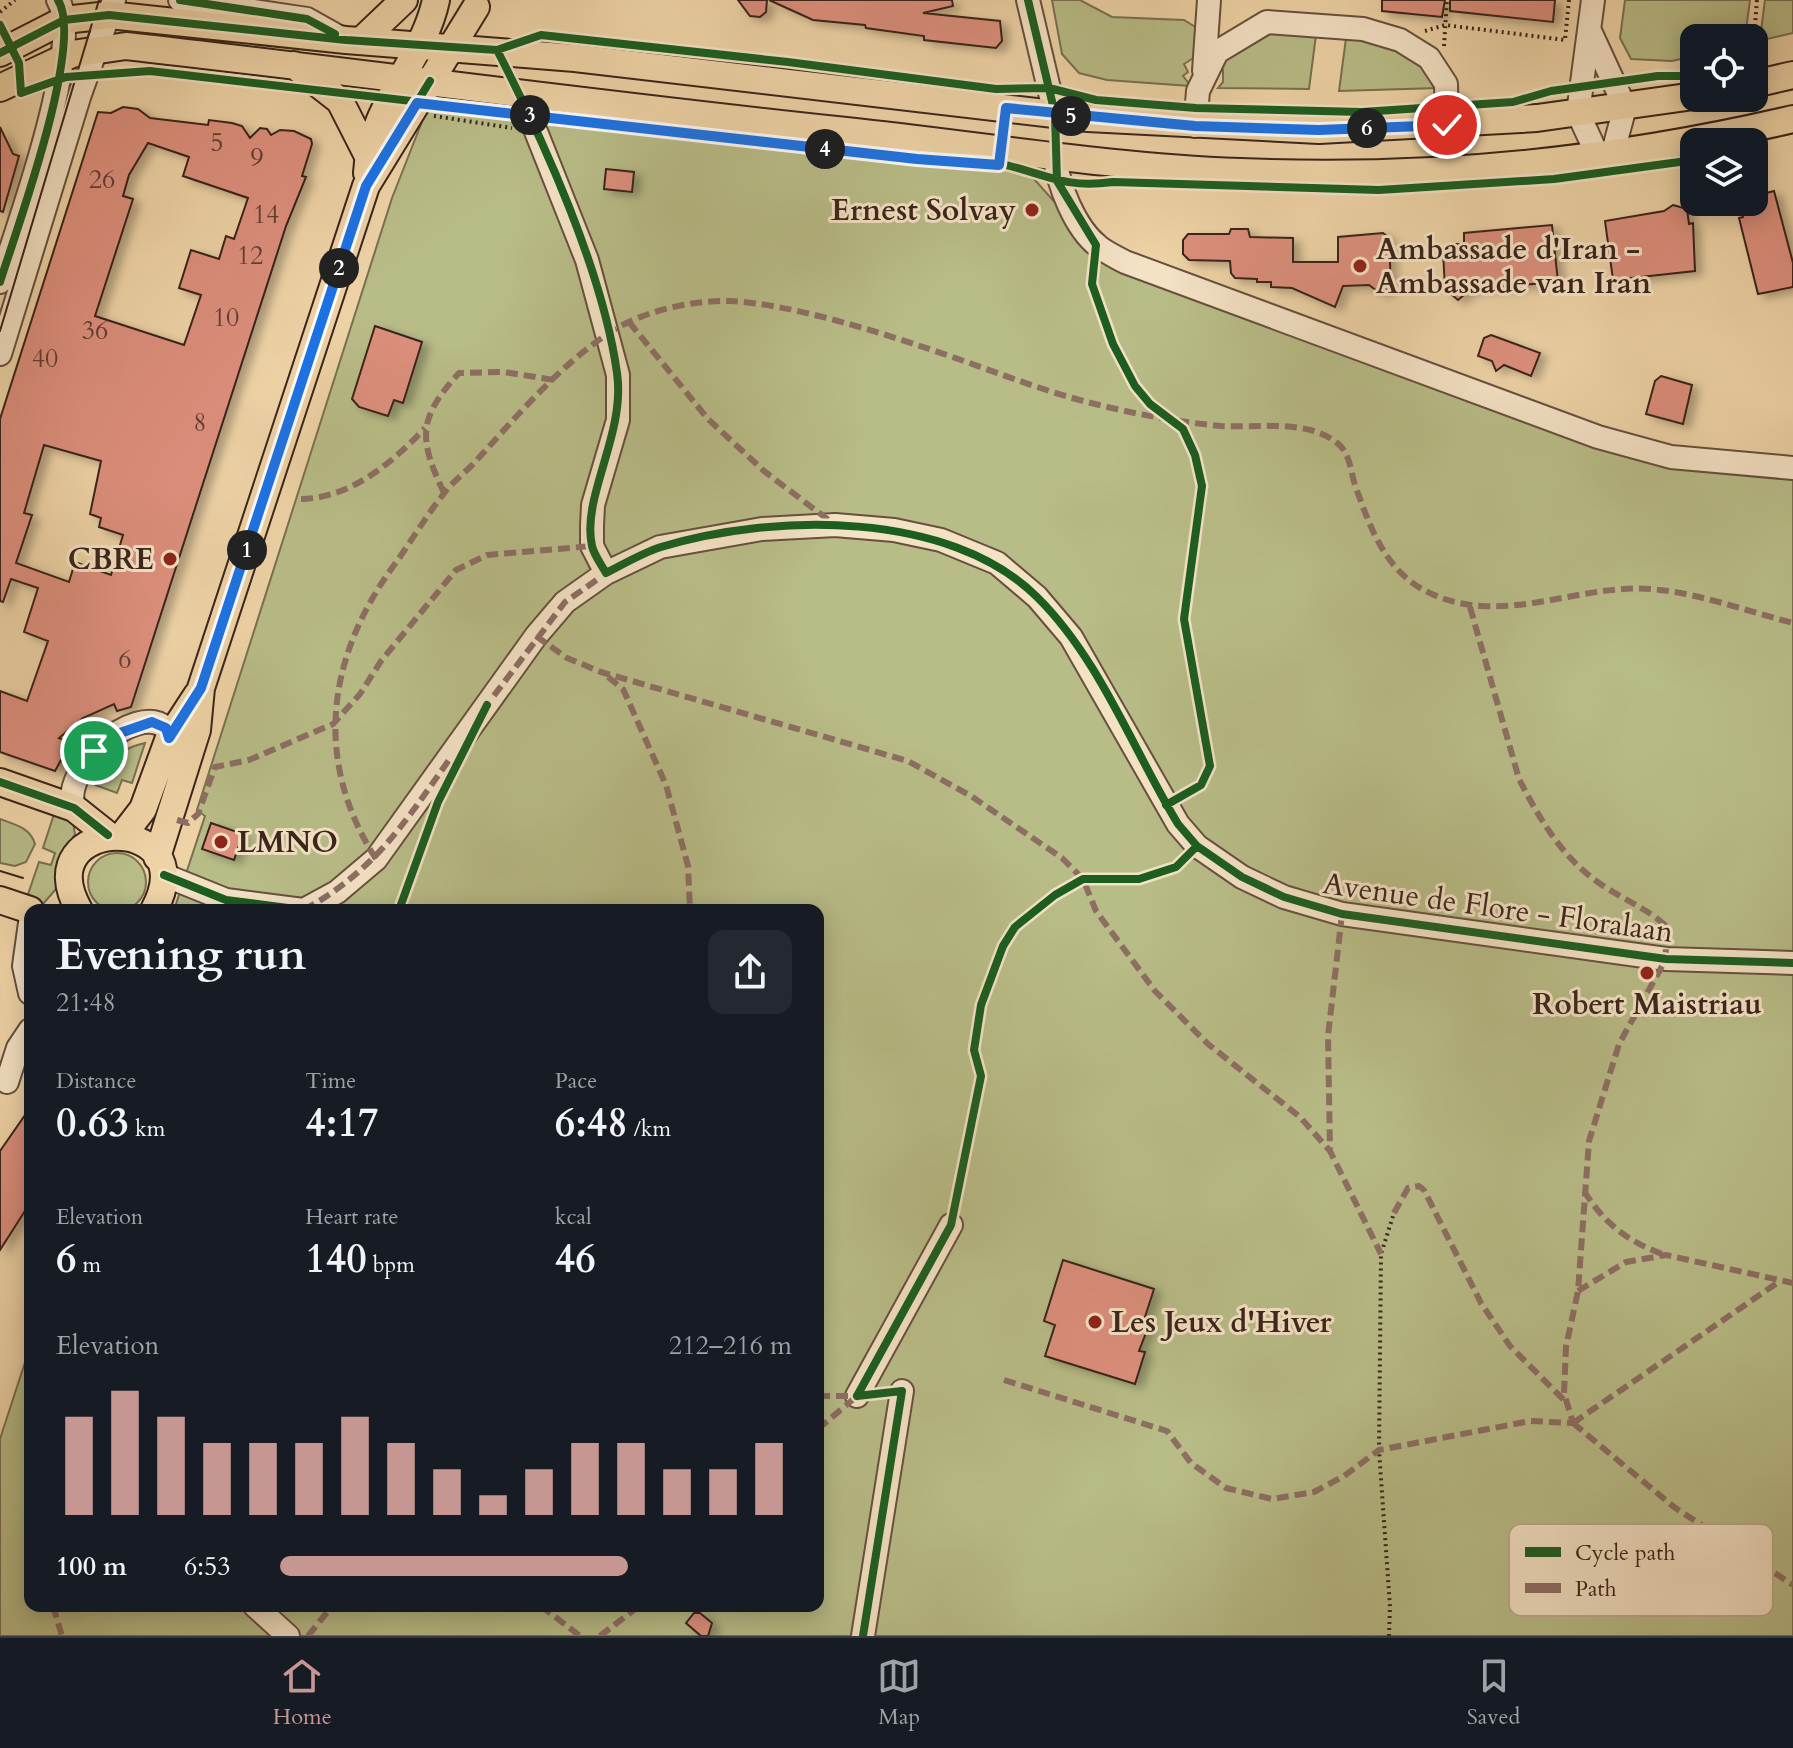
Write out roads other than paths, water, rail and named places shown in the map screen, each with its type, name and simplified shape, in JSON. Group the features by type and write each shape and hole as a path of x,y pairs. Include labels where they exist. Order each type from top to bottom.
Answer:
{"main road":[{"path":"353,41 404,0"},
{"path":"366,186 368,156 388,98 432,20 436,0"},
{"path":"475,3 497,50"},
{"path":"157,904 162,893 160,866 197,730 201,688 366,186 475,3"},
{"path":"0,53 61,10 111,7 353,41 497,50 1055,114 1195,126 1319,130 1447,125 1578,113 1680,98"},
{"path":"0,88 61,58 126,46 400,77 562,101 1090,161 1244,173 1413,171 1605,153 1671,145 1793,119"},
{"path":"294,65 340,101 368,156"},
{"path":"1768,81 1793,75"},
{"path":"1055,114 1055,157"},
{"path":"77,904 69,882 72,865 80,851 116,835 143,809 169,738 201,688"},
{"path":"0,782 74,808 116,835 143,842 160,866"},
{"path":"0,900 24,908"}],"street":[{"path":"180,0 307,19 353,41"},
{"path":"1028,0 1055,114"},
{"path":"1204,79 1209,0"},
{"path":"1593,0 1578,113 1605,153"},
{"path":"0,354 111,7"},
{"path":"0,282 50,123 61,58 61,10"},
{"path":"1195,126 1198,91 1217,52 1267,22 1363,29 1400,40 1429,58 1446,84 1447,125"},
{"path":"1589,30 1625,107 1605,153"},
{"path":"522,121 587,260 618,375 618,420 592,516 592,546 606,573"},
{"path":"1055,157 1057,181 1085,229 1096,245 1125,262 1598,437 1671,457 1793,468"},
{"name":"Avenue de Flore - Floralaan","path":"315,904 337,892 376,859 536,636 565,602 606,573 660,547 762,529 835,525 894,530 941,540 997,563 1037,597 1071,637 1166,805 1197,846 1242,877 1284,897 1342,914 1666,959 1793,963"},
{"path":"74,808 72,801 79,773 106,740 137,725 152,722 166,728 169,738"},
{"name":"Avenue de Flore - Floralaan","path":"160,866 226,900 257,904"},
{"path":"4,1087 24,1039"},
{"path":"4,1087 24,1065"},
{"path":"857,1396 951,1225"},
{"path":"863,1636 902,1391"},
{"path":"262,1612 288,1636"}],"tram line":[{"path":"0,331 99,0"},
{"path":"0,871 23,878"}],"place":[{"name":"Ernest Solvay","path":"1032,210"},
{"name":"Ambassade d'Iran - Ambassade van Iran","path":"1360,266"},
{"name":"CBRE","path":"170,559"},
{"name":"LMNO","path":"221,842"},
{"name":"Robert Maistriau","path":"1647,973"},
{"name":"Les Jeux d'Hiver","path":"1095,1322"}]}
